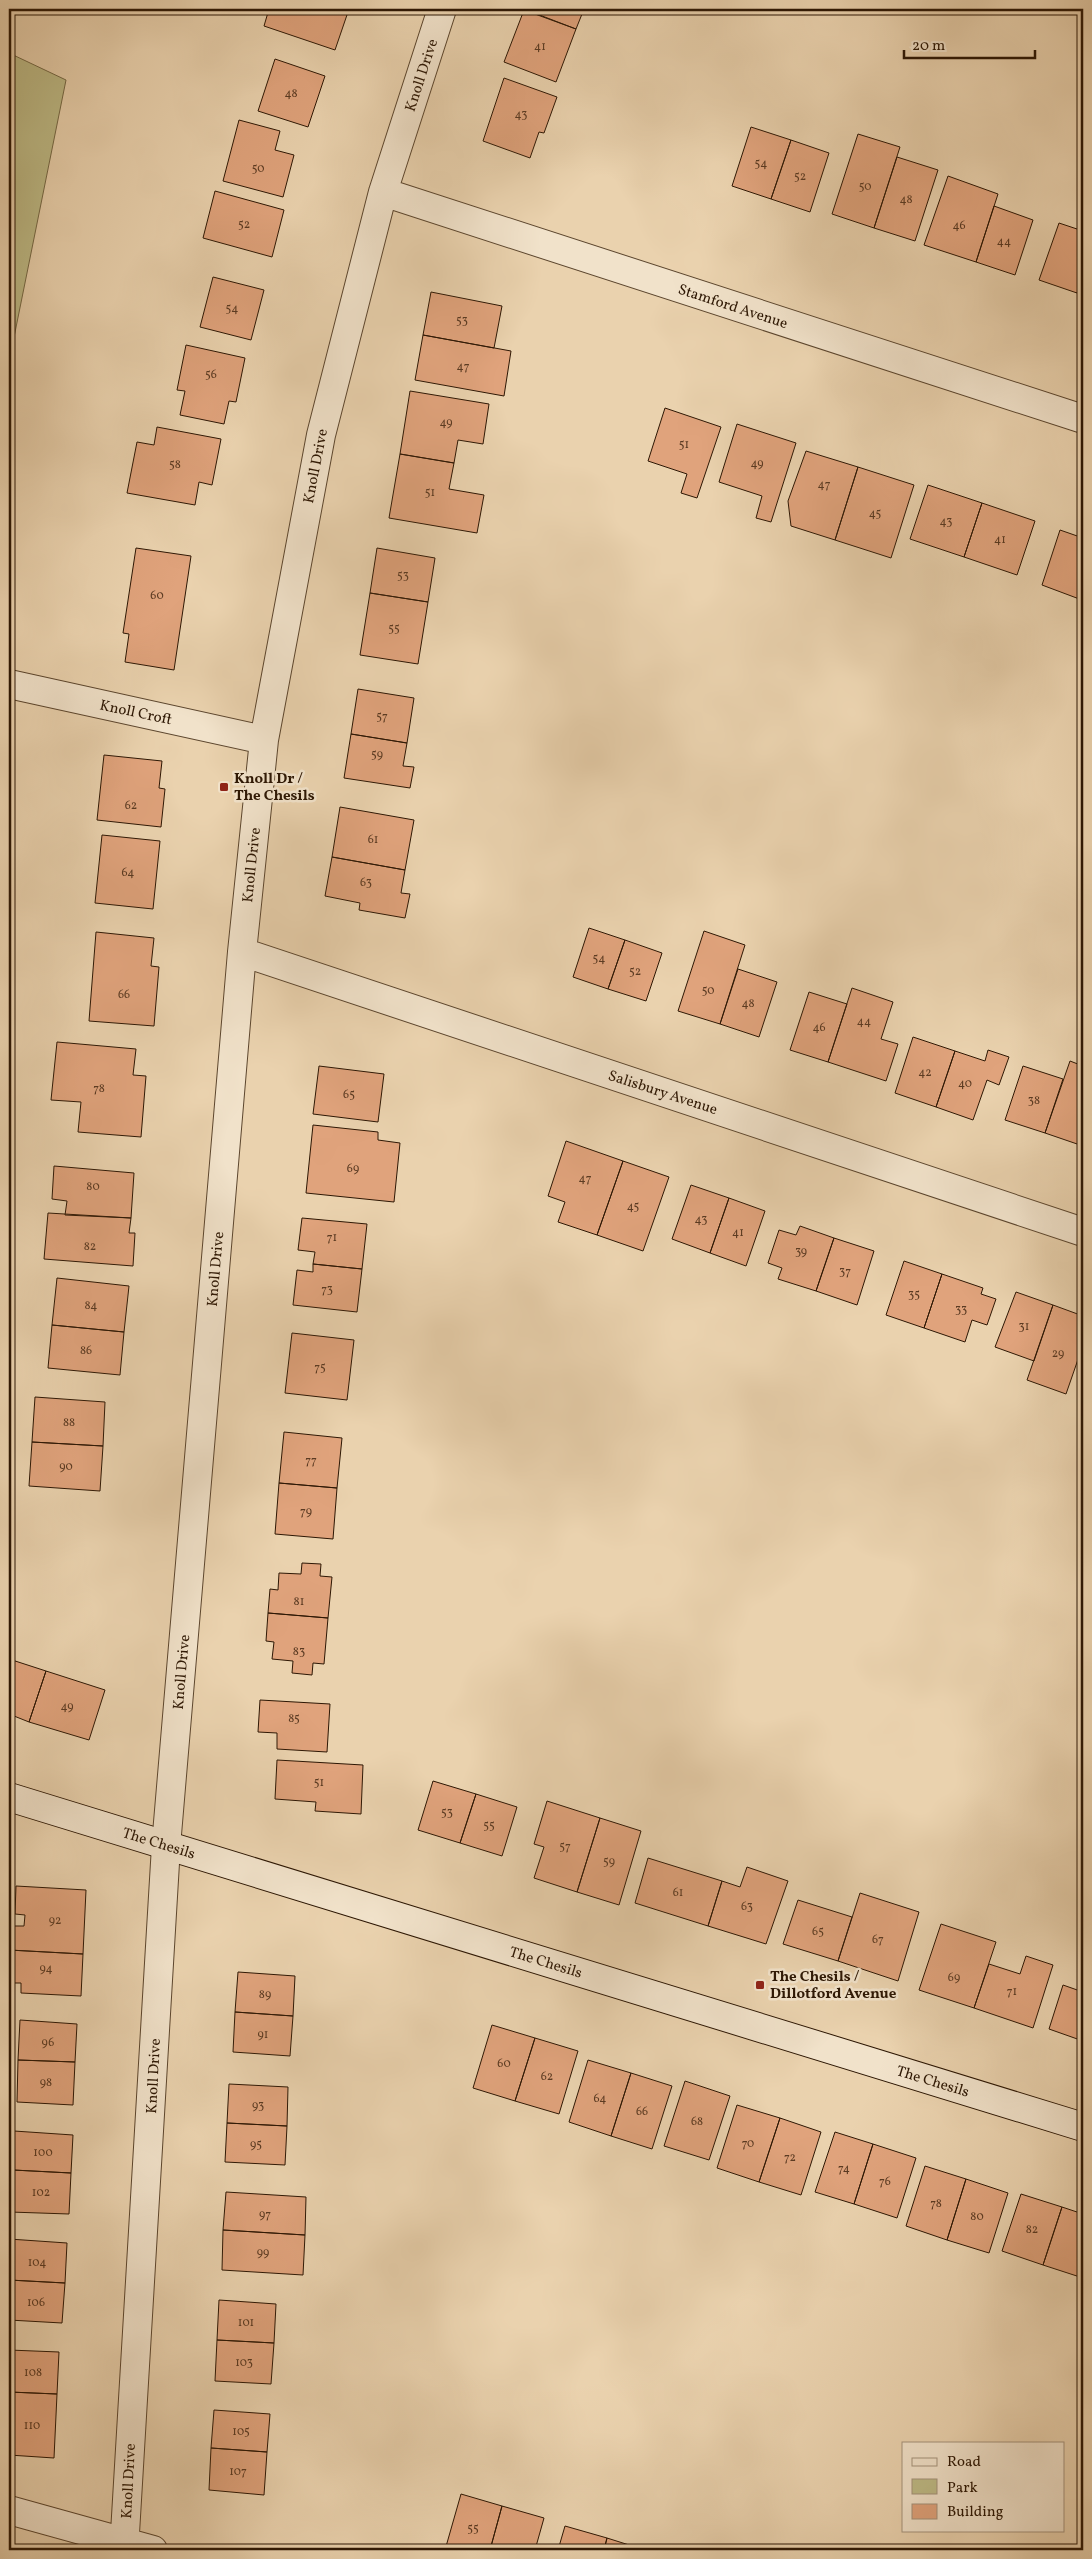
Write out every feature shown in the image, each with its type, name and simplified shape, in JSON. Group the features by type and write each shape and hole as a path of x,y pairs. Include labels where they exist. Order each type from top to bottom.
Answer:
{"street":[{"name":"Knoll Drive","path":"124,2546 166,1846 242,952 264,740 320,435 383,192 442,9"},
{"name":"Stamford Avenue","path":"383,192 1083,419"},
{"name":"Knoll Croft","path":"9,684 264,740"},
{"name":"Salisbury Avenue","path":"242,952 1083,1232"},
{"name":"The Chesils","path":"9,1797 1083,2127"},
{"path":"9,2510 124,2546 153,2550"}],"green space":[{"path":"9,53 66,80 9,362"}],"building":[{"path":"9,9 16,9 9,25"},
{"path":"269,9 349,9 335,50 264,26"},
{"path":"524,9 584,9 576,29"},
{"path":"524,10 576,29 556,82 504,62"},
{"path":"275,59 325,76 308,127 258,111"},
{"path":"504,78 557,97 544,133 539,132 530,158 483,141"},
{"path":"239,120 280,131 275,150 294,155 283,197 223,181"},
{"path":"751,127 791,140 771,199 732,186"},
{"path":"858,134 900,147 874,228 832,214"},
{"path":"791,140 829,153 810,212 771,199"},
{"path":"897,157 938,170 915,241 874,228"},
{"path":"948,176 998,194 976,262 924,245"},
{"path":"215,191 284,210 272,257 203,238"},
{"path":"994,206 1033,220 1015,275 976,262"},
{"path":"1059,223 1083,231 1083,276 1077,293 1039,280"},
{"path":"1083,276 1083,295 1077,293"},
{"path":"213,277 264,290 251,340 200,327"},
{"path":"431,292 502,306 494,348 423,335"},
{"path":"423,335 511,351 504,396 415,380"},
{"path":"186,345 245,358 236,402 229,401 224,424 180,415 185,391 177,390"},
{"path":"410,391 489,404 483,444 458,440 454,463 400,454"},
{"path":"665,408 721,427 697,498 681,493 687,474 648,461"},
{"path":"737,424 796,443 771,522 756,518 762,496 719,482"},
{"path":"157,427 221,439 212,485 199,482 195,505 127,493 137,442 154,445"},
{"path":"806,451 858,467 835,540 791,526 788,501"},
{"path":"400,454 454,463 449,489 484,495 477,533 389,518"},
{"path":"858,467 914,485 891,558 835,540"},
{"path":"928,485 982,503 964,557 910,539"},
{"path":"982,503 1035,521 1017,575 964,557"},
{"path":"1060,530 1083,538 1082,600 1042,585"},
{"path":"136,548 191,556 174,670 125,662 129,634 123,633"},
{"path":"377,548 435,558 428,602 370,593"},
{"path":"370,593 428,602 418,664 360,655"},
{"path":"358,689 414,698 407,743 351,734"},
{"path":"351,734 407,743 403,766 414,767 410,788 344,778"},
{"path":"104,755 162,761 159,788 165,789 161,827 97,820"},
{"path":"340,807 414,820 405,870 332,857"},
{"path":"102,835 160,841 153,909 95,903"},
{"path":"332,857 405,870 401,893 410,894 405,918 359,910 360,903 325,896"},
{"path":"589,928 625,940 608,989 573,977"},
{"path":"704,931 745,945 720,1024 678,1011"},
{"path":"96,932 154,938 151,966 159,967 154,1026 89,1021"},
{"path":"625,940 662,953 646,1001 608,989"},
{"path":"738,969 777,982 759,1037 720,1024"},
{"path":"852,988 893,1002 881,1039 898,1044 886,1081 828,1062"},
{"path":"809,992 847,1004 828,1062 790,1050"},
{"path":"913,1037 955,1051 936,1107 895,1093"},
{"path":"57,1042 136,1049 133,1075 146,1076 141,1137 78,1132 81,1102 51,1100"},
{"path":"988,1050 1009,1057 999,1085 987,1080 973,1120 936,1107 955,1051 985,1061"},
{"path":"1070,1061 1083,1066 1083,1146 1045,1133"},
{"path":"319,1066 384,1074 378,1122 313,1114"},
{"path":"1023,1066 1063,1079 1045,1133 1005,1120"},
{"path":"313,1125 378,1132 378,1140 400,1143 394,1202 306,1193"},
{"path":"566,1141 623,1161 597,1235 558,1222 565,1202 548,1196"},
{"path":"623,1161 669,1177 643,1251 597,1235"},
{"path":"54,1166 134,1173 131,1218 65,1215 67,1201 52,1199"},
{"path":"691,1185 729,1198 710,1253 672,1239"},
{"path":"729,1198 765,1211 746,1266 710,1253"},
{"path":"48,1213 131,1218 129,1233 135,1233 133,1266 44,1259"},
{"path":"302,1218 367,1224 362,1269 313,1264 315,1252 298,1250"},
{"path":"800,1226 834,1238 816,1291 778,1279 782,1268 768,1263 779,1230 796,1235"},
{"path":"834,1238 874,1251 857,1305 816,1291"},
{"path":"904,1261 942,1274 924,1328 886,1315"},
{"path":"313,1264 362,1269 357,1312 293,1305 297,1270 313,1272"},
{"path":"942,1274 983,1288 981,1294 996,1299 987,1325 972,1320 965,1342 924,1328"},
{"path":"57,1278 129,1286 124,1332 52,1325"},
{"path":"1016,1292 1053,1305 1034,1361 995,1347"},
{"path":"1053,1305 1083,1316 1083,1345 1066,1394 1027,1380"},
{"path":"52,1325 124,1332 120,1375 48,1368"},
{"path":"292,1333 354,1340 347,1400 285,1393"},
{"path":"35,1397 105,1402 103,1446 32,1442"},
{"path":"284,1432 342,1438 337,1488 279,1483"},
{"path":"32,1442 103,1446 100,1491 29,1486"},
{"path":"279,1483 337,1488 333,1539 275,1534"},
{"path":"302,1563 321,1564 320,1576 332,1577 328,1618 268,1613 270,1589 278,1590 279,1573 301,1574"},
{"path":"268,1613 328,1618 324,1664 313,1663 312,1675 292,1673 293,1661 272,1659 274,1642 266,1641"},
{"path":"9,1659 46,1671 29,1722 9,1714"},
{"path":"46,1671 105,1690 89,1740 29,1722"},
{"path":"260,1700 330,1704 327,1752 277,1749 277,1733 258,1732"},
{"path":"277,1760 363,1765 361,1814 315,1811 316,1802 275,1799"},
{"path":"433,1781 476,1794 460,1843 418,1830"},
{"path":"476,1794 517,1807 502,1856 460,1843"},
{"path":"547,1801 600,1818 577,1892 534,1878 544,1847 534,1844"},
{"path":"600,1818 641,1831 619,1905 577,1892"},
{"path":"648,1858 722,1881 708,1926 635,1903"},
{"path":"747,1867 788,1881 766,1944 708,1926 722,1881 740,1887"},
{"path":"16,1886 86,1890 83,1954 9,1950 9,1926 24,1926 25,1915 15,1914"},
{"path":"860,1893 919,1912 898,1981 838,1961"},
{"path":"798,1900 852,1917 838,1961 783,1944"},
{"path":"941,1924 996,1942 974,2008 919,1990"},
{"path":"9,1950 83,1954 81,1996 21,1993 21,1983 9,1983"},
{"path":"1026,1956 1053,1965 1033,2028 974,2008 989,1964 1020,1974"},
{"path":"238,1972 295,1976 293,2016 235,2012"},
{"path":"1063,1985 1083,1992 1083,2041 1049,2029"},
{"path":"235,2012 293,2016 290,2056 233,2052"},
{"path":"20,2020 77,2024 75,2062 18,2060"},
{"path":"492,2025 535,2038 515,2101 473,2088"},
{"path":"535,2038 578,2051 559,2114 515,2101"},
{"path":"18,2060 75,2062 73,2105 17,2102"},
{"path":"588,2060 631,2073 611,2136 569,2122"},
{"path":"631,2073 672,2086 652,2149 611,2136"},
{"path":"685,2081 730,2096 709,2160 664,2146"},
{"path":"229,2084 288,2087 287,2126 227,2123"},
{"path":"737,2105 780,2118 759,2182 717,2168"},
{"path":"780,2118 821,2132 801,2195 759,2182"},
{"path":"227,2123 287,2126 285,2165 225,2162"},
{"path":"14,2131 73,2135 71,2173 13,2170"},
{"path":"835,2132 873,2144 854,2204 815,2192"},
{"path":"873,2144 916,2158 897,2218 854,2204"},
{"path":"925,2166 966,2179 947,2240 906,2226"},
{"path":"13,2170 71,2173 69,2214 10,2212"},
{"path":"966,2179 1008,2193 989,2253 947,2240"},
{"path":"226,2192 306,2197 305,2235 223,2230"},
{"path":"1021,2194 1062,2207 1043,2265 1002,2251"},
{"path":"1062,2207 1083,2214 1083,2278 1043,2265"},
{"path":"223,2230 305,2235 303,2275 222,2270"},
{"path":"9,2239 67,2243 65,2283 9,2280"},
{"path":"9,2280 65,2283 62,2323 9,2320"},
{"path":"219,2300 276,2304 274,2343 217,2340"},
{"path":"217,2340 274,2343 271,2384 215,2381"},
{"path":"9,2350 59,2352 57,2394 9,2392"},
{"path":"9,2392 57,2394 54,2458 9,2455"},
{"path":"214,2410 270,2414 267,2452 211,2448"},
{"path":"211,2448 267,2452 264,2495 209,2490"},
{"path":"461,2494 502,2506 490,2550 445,2550"},
{"path":"502,2506 544,2518 535,2550 490,2550"},
{"path":"565,2526 607,2538 604,2550 558,2550"},
{"path":"607,2538 645,2550 604,2550"}],"place":[{"name":"Knoll Dr / The Chesils","path":"224,787"},
{"name":"The Chesils / Dillotford Avenue","path":"760,1985"}]}
